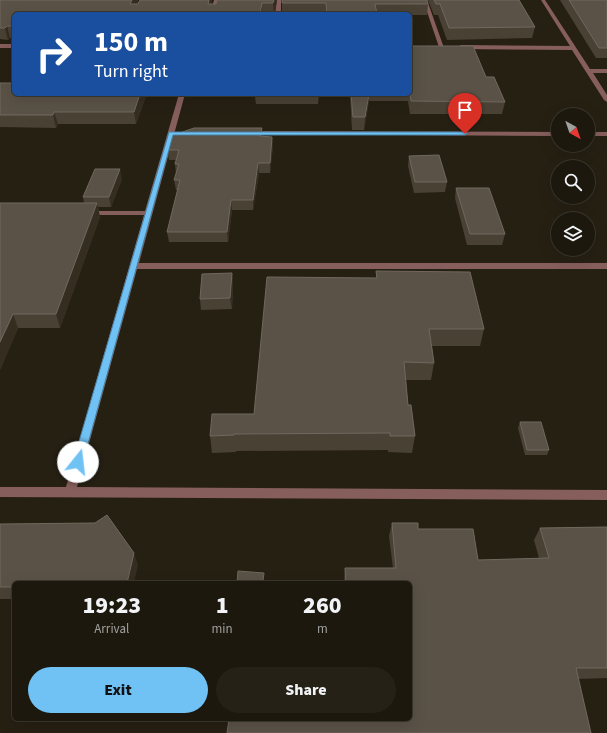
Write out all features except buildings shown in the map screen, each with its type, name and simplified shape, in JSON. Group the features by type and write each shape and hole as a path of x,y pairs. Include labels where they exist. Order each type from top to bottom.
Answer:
{"lane":[{"path":"213,12 216,0"},
{"path":"278,12 279,0"},
{"path":"425,0 442,47"},
{"path":"543,0 607,100"},
{"path":"0,46 12,46"},
{"path":"434,47 450,47"},
{"path":"457,47 573,48"},
{"path":"588,71 607,71"},
{"path":"70,493 149,213 175,133 182,96"},
{"path":"242,133 551,134"},
{"path":"595,134 607,134"},
{"path":"80,212 149,213"},
{"path":"134,266 607,266"},
{"path":"0,492 607,495"}],"route":[{"path":"78,462 171,133 465,134"}]}
